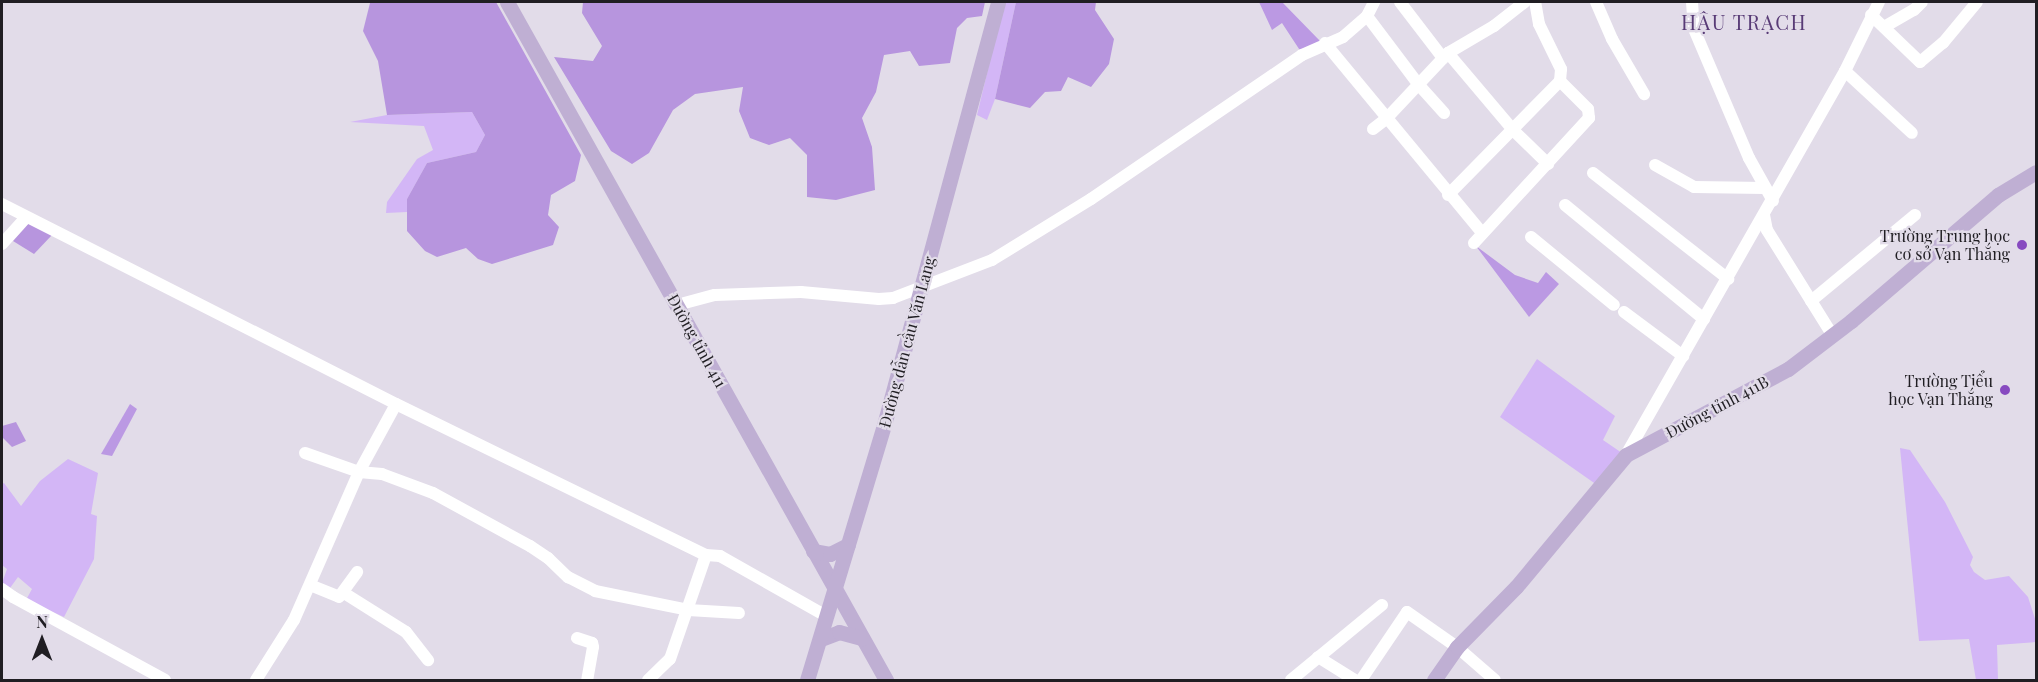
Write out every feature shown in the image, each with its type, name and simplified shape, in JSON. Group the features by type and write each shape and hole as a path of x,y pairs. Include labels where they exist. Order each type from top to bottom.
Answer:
{"main road":[{"name":"Đường tỉnh 411","path":"507,2 886,681"},
{"name":"Đường dẫn cầu Văn Lang","path":"807,681 828,617 922,287 998,2"},
{"name":"Đường tỉnh 411B","path":"1434,681 1457,647 1516,587 1626,455 1788,369 1833,336 1943,245 1998,195 2037,172"},
{"path":"813,551 830,554 848,545"},
{"path":"821,639 838,632 862,638"}],"street":[{"path":"677,305 715,295 801,292 879,299 893,298 992,261 1091,199 1302,55 1343,37 1367,16 1374,2"},
{"path":"1400,2 1513,130 1548,164"},
{"path":"1373,129 1386,119 1446,56 1494,26 1525,2"},
{"path":"1448,195 1560,81 1561,69 1539,24 1535,2"},
{"path":"1596,2 1612,39 1644,94"},
{"path":"1692,2 1694,29 1749,158 1773,201"},
{"path":"1626,455 1773,201 1845,72 1879,2"},
{"path":"1884,27 1914,10 1922,2"},
{"path":"1871,15 1920,62 1943,44 1977,2"},
{"path":"1367,16 1418,84 1444,113"},
{"path":"1325,43 1448,195 1478,238 1589,118 1588,109 1560,81"},
{"path":"1845,72 1863,85 1912,133"},
{"path":"1655,165 1694,187 1765,188"},
{"path":"1593,173 1728,279"},
{"path":"2,204 396,404 706,555 720,556 828,617"},
{"path":"1565,205 1704,319"},
{"path":"1764,215 1767,230 1833,336"},
{"path":"1811,301 1915,215"},
{"path":"2,244 26,217"},
{"path":"1531,237 1683,356"},
{"path":"256,681 294,620 358,472 396,404"},
{"path":"305,453 358,472 382,474 433,493 530,546 548,558 568,578 595,591 688,610 739,613"},
{"path":"648,681 670,658 706,555"},
{"path":"310,585 335,596 344,593 357,572"},
{"path":"2,588 13,597 165,681"},
{"path":"344,593 406,632 428,660"},
{"path":"1291,681 1382,605"},
{"path":"1361,681 1407,612 1457,647 1495,681"},
{"path":"577,638 592,643 593,647 586,681"},
{"path":"1318,657 1355,681"}],"shaded area":[{"path":"496,2 581,155 575,181 551,195 548,215 559,227 553,245 492,264 478,259 466,248 437,257 425,251 407,231 407,199 427,163 476,152 485,135 472,112 387,115 378,61 363,31 370,3"},
{"path":"583,2 985,2 982,16 967,18 957,28 950,63 919,66 910,51 884,55 876,92 862,118 872,147 875,190 836,200 807,197 807,155 790,138 769,145 750,138 739,111 743,87 695,94 673,110 649,153 632,164 611,151 554,57 593,61 602,46 582,13"},
{"path":"1004,2 1016,2 995,99 987,120 977,115"},
{"path":"1016,2 1096,2 1095,10 1114,39 1109,64 1091,87 1068,77 1061,91 1045,92 1030,108 995,99"},
{"path":"1259,2 1282,2 1321,42 1301,52 1282,23 1272,30"},
{"path":"472,112 485,135 476,152 427,163 407,199 407,212 386,213 387,202 417,159 433,150 424,126 350,122 387,115"},
{"path":"31,221 52,235 34,254 13,241"},
{"path":"1476,246 1515,275 1538,283 1546,272 1559,284 1529,317"},
{"path":"1537,359 1615,416 1603,440 1622,453 1597,485 1500,417"},
{"path":"130,404 137,409 112,456 101,454"},
{"path":"16,422 26,441 12,447 2,437 2,426"},
{"path":"1900,448 1910,450 1945,502 1973,557 1970,565 1974,572 1985,580 2009,576 2028,597 2036,622 2036,642 1997,645 1998,680 1976,680 1969,639 1919,641"},
{"path":"68,459 98,473 91,514 97,516 94,559 64,617 26,600 32,589 18,577 10,588 2,583 7,569 2,565 2,484 4,483 21,506 40,481"}],"place":[{"name":"Trường Trung học cơ sở Vạn Thắng","path":"2022,245"},
{"name":"Trường Tiểu học Vạn Thắng","path":"2005,390"}],"district":[{"name":"HẬU TRẠCH","path":"1744,21"}]}
